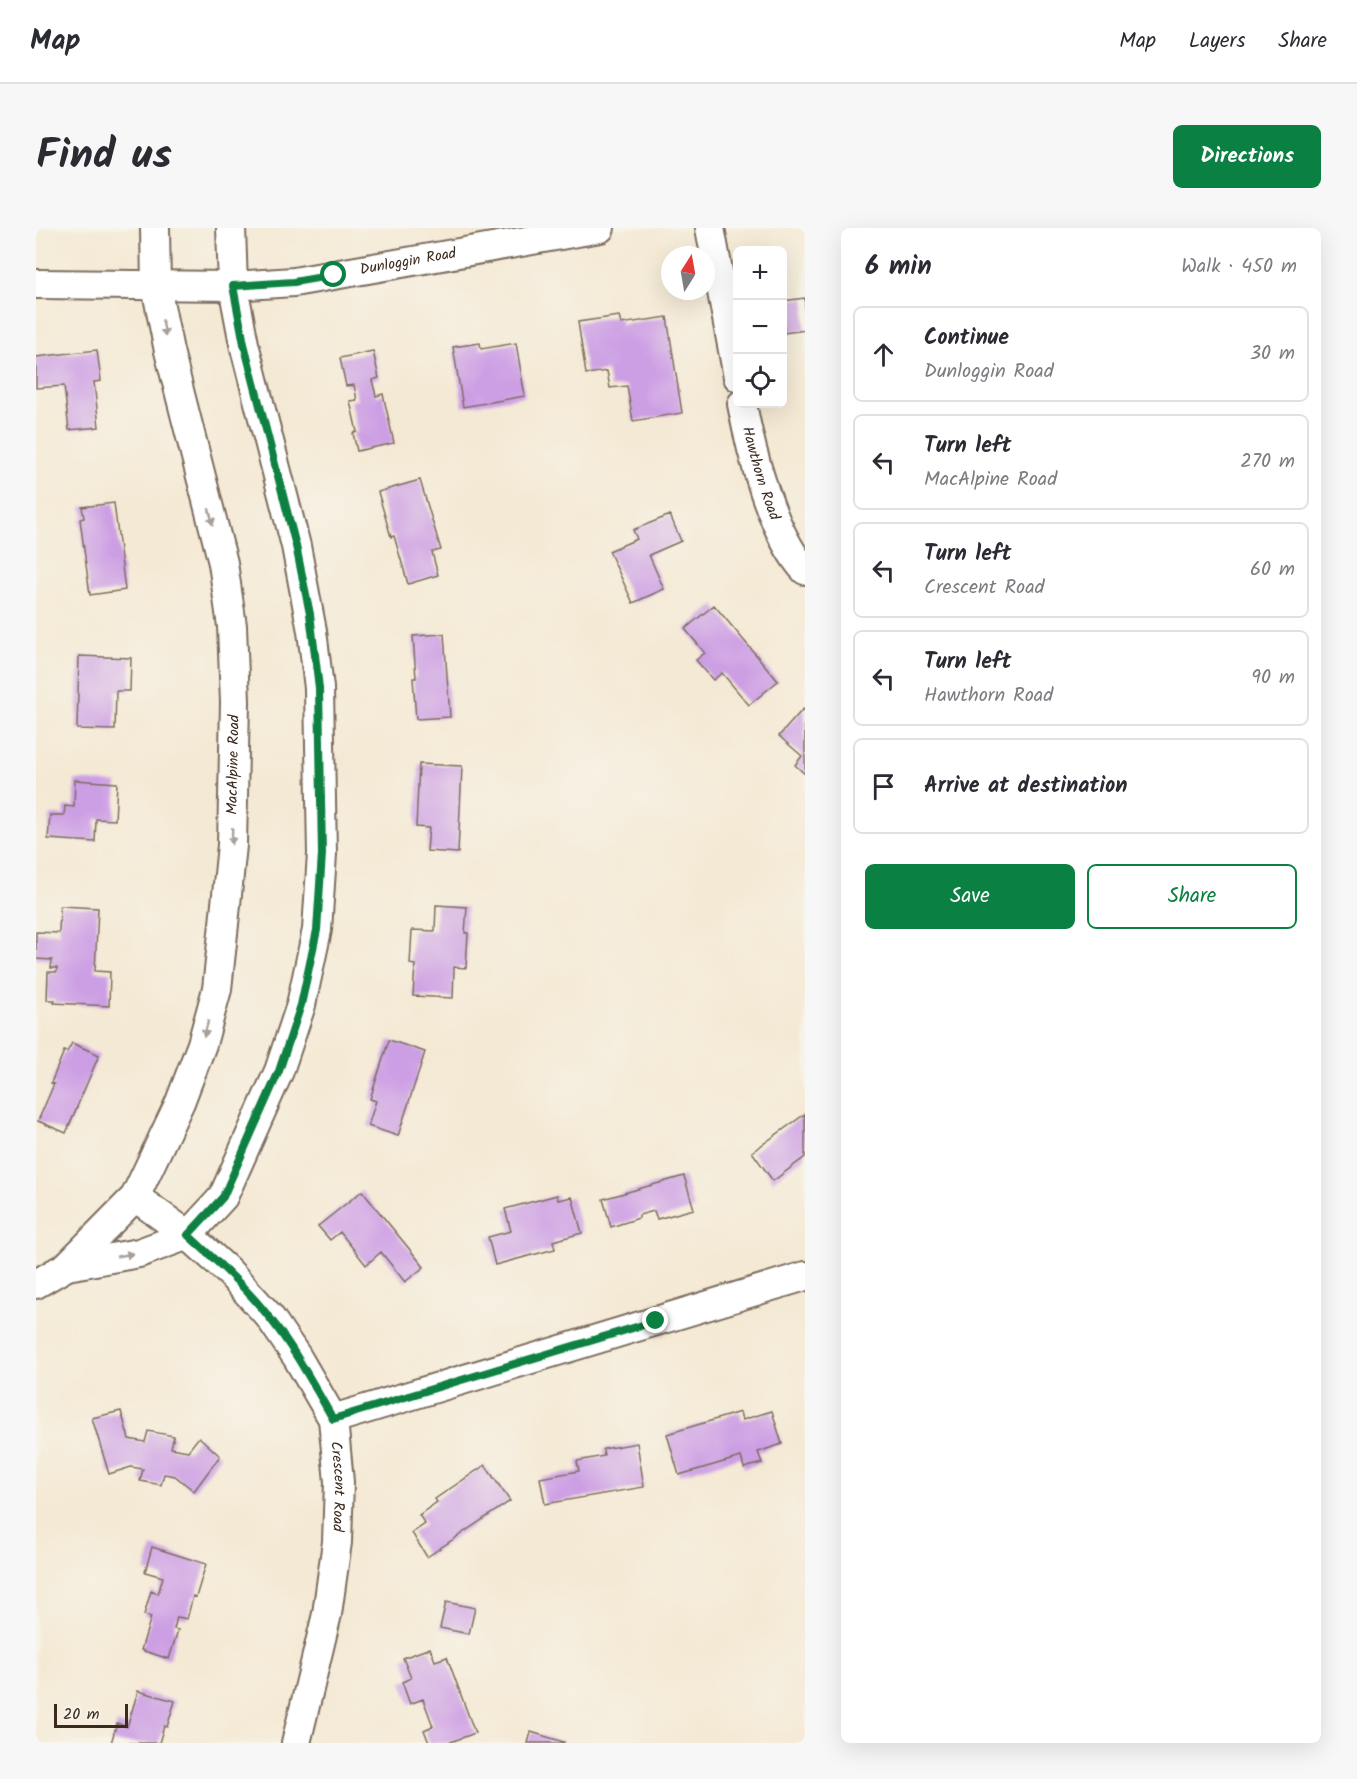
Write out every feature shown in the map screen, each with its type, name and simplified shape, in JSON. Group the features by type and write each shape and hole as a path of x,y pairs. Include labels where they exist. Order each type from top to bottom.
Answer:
{"street":[{"name":"MacAlpine Road","path":"36,1284 67,1266 135,1197 180,1102 202,1044 218,978 233,821 235,702 232,626 223,563 169,351 156,285 155,228"},
{"name":"MacAlpine Road","path":"67,1266 139,1253 188,1235 223,1197 279,1071 301,1005 317,930 322,854 319,688 310,614 296,546 244,344 233,286 231,228"},
{"name":"Dunloggin Road","path":"36,284 233,286 294,282 600,228"},
{"path":"710,228 734,354"},
{"name":"Hawthorn Road","path":"743,408 762,481 777,525 805,570"},
{"name":"Crescent Road","path":"135,1197 188,1235 229,1272 269,1316 297,1357 333,1419 339,1482 337,1542 327,1614 296,1743"},
{"path":"333,1419 805,1276"}],"building":[{"path":"805,298 805,330 787,333 787,300"},
{"path":"619,316 621,324 667,317 682,413 633,421 627,386 610,388 607,371 586,374 578,322"},
{"path":"480,343 481,349 516,343 525,396 463,407 453,347"},
{"path":"97,350 101,381 94,382 99,427 69,430 64,386 36,388 36,357"},
{"path":"373,351 379,378 372,380 376,396 383,394 394,443 357,451 353,433 357,432 350,401 357,400 354,385 346,386 340,358"},
{"path":"420,480 441,550 432,552 438,575 408,584 378,492"},
{"path":"114,503 125,590 90,595 80,519 84,518 82,507"},
{"path":"670,515 681,541 649,555 664,589 633,603 609,551 637,539 633,530"},
{"path":"714,605 778,681 749,705 722,673 713,680 696,660 705,653 685,629"},
{"path":"444,634 450,717 416,719 413,636"},
{"path":"79,656 131,658 130,691 116,691 115,730 77,729"},
{"path":"803,709 805,711 805,774 795,765 802,756 779,736"},
{"path":"419,764 462,766 458,853 427,851 429,828 416,827"},
{"path":"75,780 117,783 115,820 96,819 95,842 48,839 50,815 64,815 65,806 74,807"},
{"path":"436,905 467,907 466,968 454,967 453,998 413,996 415,965 410,964 412,930 435,931"},
{"path":"60,906 98,908 95,971 110,972 109,1006 54,1003 55,1000 47,1000 48,972 57,972 57,968 51,968 52,960 36,959 36,932 59,933"},
{"path":"389,1040 425,1052 398,1136 368,1126 376,1101 370,1099"},
{"path":"72,1043 99,1055 66,1133 38,1121 54,1084 51,1083 64,1051 67,1052"},
{"path":"805,1114 805,1157 773,1181 752,1152"},
{"path":"684,1176 694,1209 657,1219 654,1211 611,1227 603,1199"},
{"path":"362,1191 424,1267 405,1282 381,1252 366,1265 340,1232 330,1240 318,1226"},
{"path":"557,1195 558,1200 572,1197 582,1233 553,1241 555,1249 495,1265 488,1237 511,1231 505,1209"},
{"path":"121,1411 129,1439 145,1442 148,1431 174,1436 171,1448 188,1451 199,1437 220,1456 194,1491 175,1476 164,1474 161,1485 140,1481 143,1469 131,1467 109,1474 92,1418"},
{"path":"772,1411 782,1444 758,1452 762,1463 744,1468 741,1457 679,1475 667,1434 740,1412 742,1420"},
{"path":"637,1443 644,1487 545,1504 540,1478 579,1471 577,1461 604,1456 603,1449"},
{"path":"485,1465 510,1501 427,1557 412,1533 425,1524 419,1515 437,1502 435,1499"},
{"path":"152,1547 206,1564 196,1597 193,1596 187,1619 177,1617 174,1629 178,1630 169,1659 141,1650 151,1617 144,1615 151,1591 158,1594 163,1577 145,1572"},
{"path":"446,1602 475,1608 469,1634 440,1628"},
{"path":"430,1648 435,1661 447,1657 475,1733 448,1743 429,1743 424,1730 433,1726 423,1699 410,1704 402,1682 411,1678 403,1658"},
{"path":"138,1691 175,1701 159,1743 111,1743 117,1723 127,1727"},
{"path":"531,1732 564,1742 528,1743"}],"route":[{"path":"334,275 294,282 233,286 244,344 296,546 310,614 319,688 322,854 317,930 301,1005 279,1071 223,1197 188,1235 229,1272 269,1316 297,1357 333,1419 656,1321"}]}
